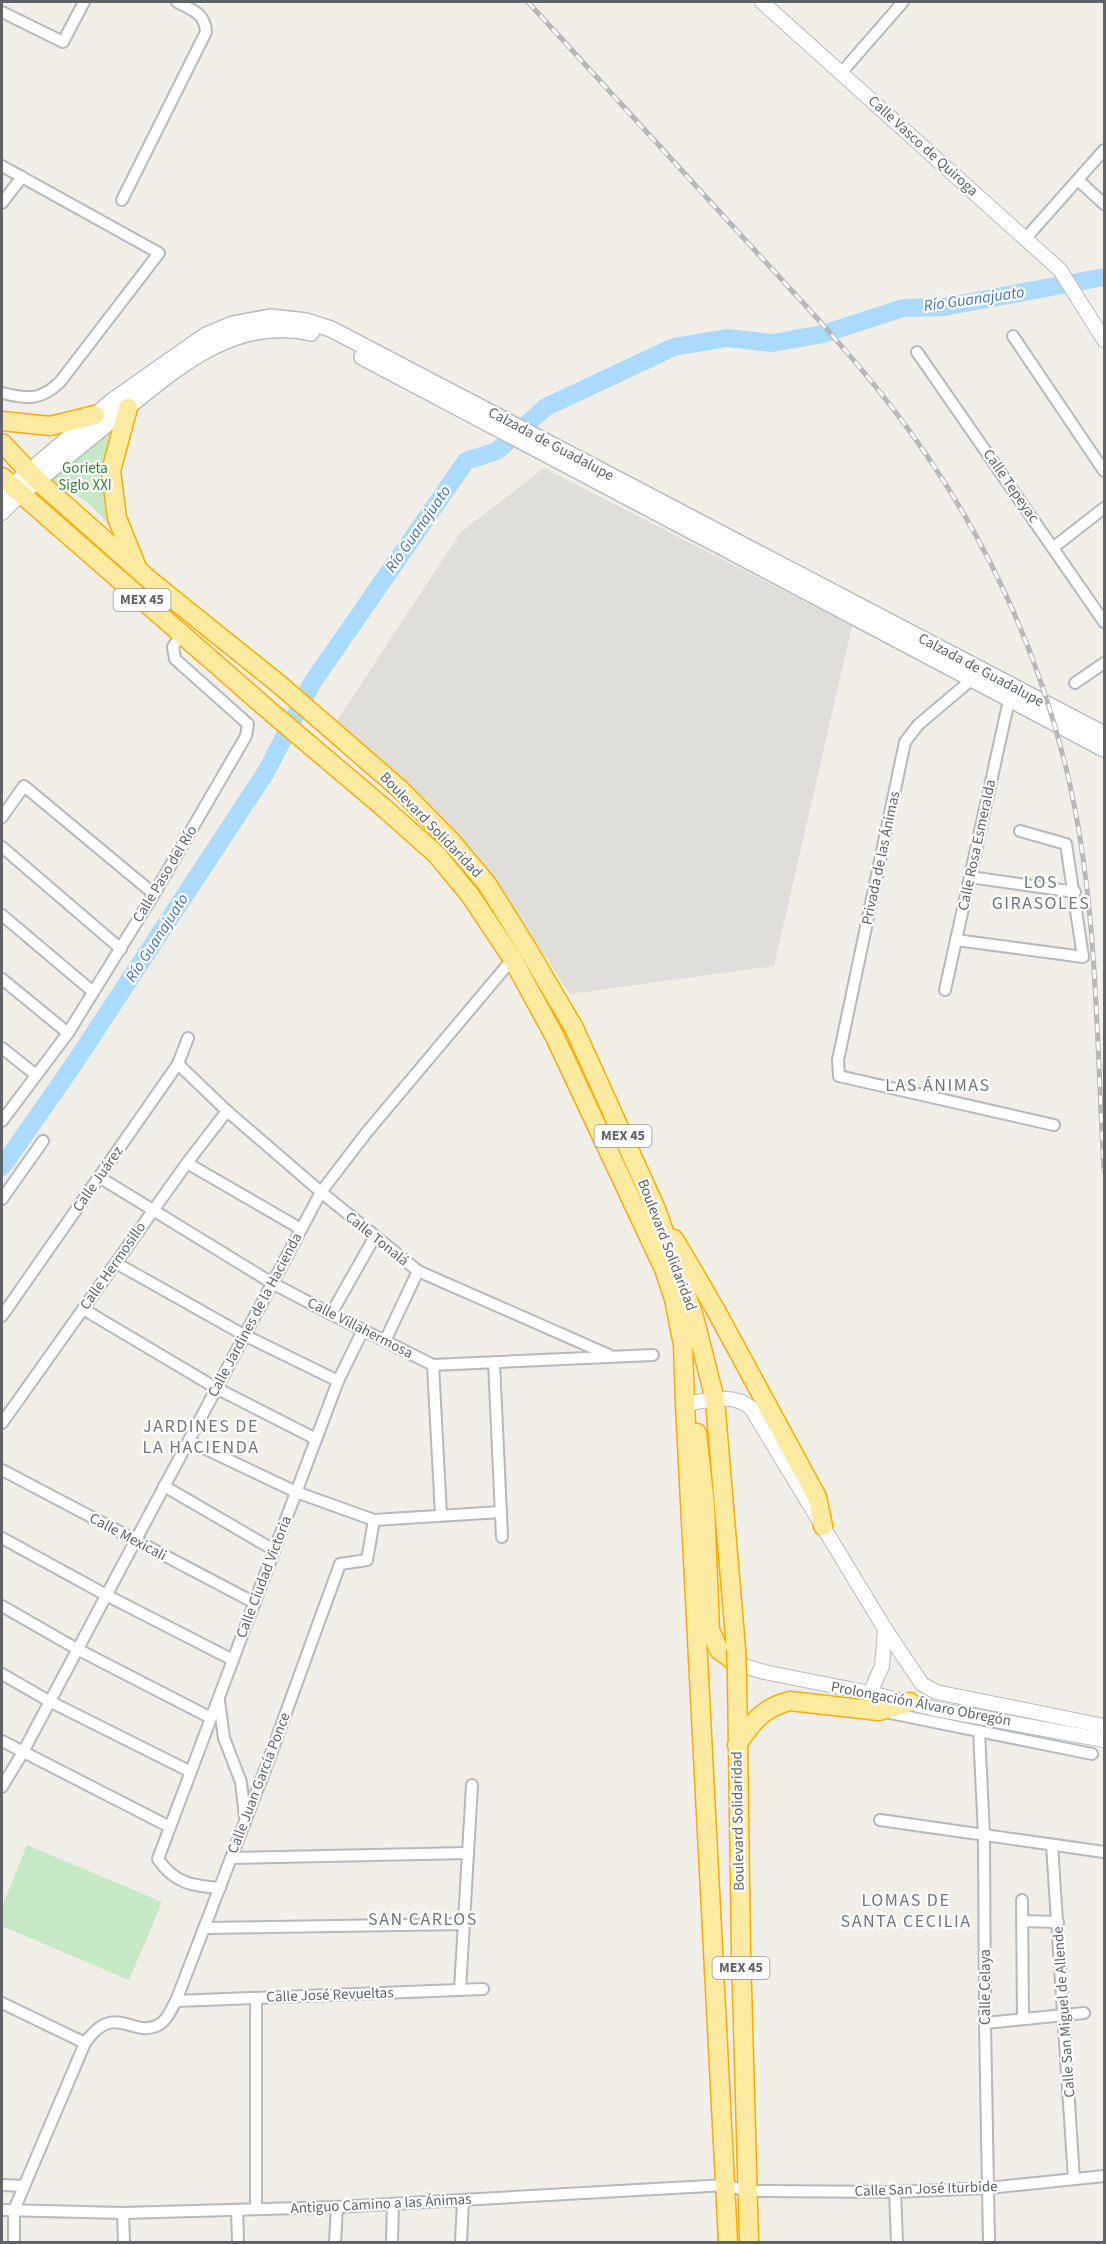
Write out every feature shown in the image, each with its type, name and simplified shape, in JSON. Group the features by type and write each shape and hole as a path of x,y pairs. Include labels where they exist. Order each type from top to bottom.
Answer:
{"highway":[{"path":"128,408 111,471 117,518 138,570"},
{"path":"2,421 50,426 95,414"},
{"name":"Boulevard Solidaridad","path":"2,443 33,476 138,570 315,714 401,790 451,841 487,884 574,1028 656,1209 694,1317 715,1400 737,1663 749,2242"},
{"name":"Boulevard Solidaridad","path":"8,488 300,736 436,855 470,895 512,958 559,1045 664,1269 674,1299 684,1345 685,1404 728,2242"},
{"path":"656,1209 714,1307 817,1497 823,1526"},
{"path":"685,1404 698,1435 705,1505 710,1630 719,1650 737,1663"},
{"path":"737,1745 758,1717 777,1704 790,1701 879,1711 910,1702"}],"main road":[{"name":"Calzada de Guadalupe","path":"33,476 95,414 206,335 233,324 270,317 306,321 331,329 489,418"},
{"name":"Calzada de Guadalupe","path":"8,488 33,476 128,408 177,367 217,344 257,331 299,330 327,338 489,418 976,675 1104,734"},
{"name":"Calzada de Guadalupe","path":"976,675 1009,700 1104,749"}],"street":[{"path":"2,12 63,42 84,2"},
{"path":"122,200 206,32 206,22 202,15 177,2"},
{"name":"Calle Vasco de Quiroga","path":"762,2 1060,270 1104,340"},
{"path":"841,73 903,2"},
{"path":"1025,239 1104,150"},
{"path":"2,166 159,253 60,382 49,393 38,397 2,393"},
{"path":"2,202 22,177"},
{"path":"1078,180 1104,204"},
{"path":"1013,336 1104,471"},
{"name":"Calle Tepeyac","path":"917,352 1104,622"},
{"path":"2,513 8,488"},
{"path":"1054,547 1104,508"},
{"name":"Calle Paso del Río","path":"2,1121 68,1033 154,894 246,736 248,724 175,659 172,647 181,634"},
{"path":"1075,683 1104,663"},
{"name":"Privada de las Ánimas","path":"976,675 918,725 905,742 838,1060 839,1076 1054,1125"},
{"name":"Calle Rosa Esmeralda","path":"945,990 1009,700"},
{"path":"2,817 24,786 154,894"},
{"path":"956,940 1083,957 1066,844 1020,831"},
{"path":"2,847 120,949"},
{"path":"970,878 1075,892"},
{"path":"2,915 92,991"},
{"name":"Calle Jardines de la Hacienda","path":"2,1787 23,1752 321,1192 367,1132 512,958 527,948"},
{"path":"2,980 68,1033"},
{"name":"Calle Juárez","path":"2,1316 178,1064 189,1038"},
{"path":"2,1048 36,1075"},
{"name":"Calle Tonalá","path":"178,1064 227,1111 374,1238 418,1271 612,1356"},
{"name":"Calle Hermosillo","path":"2,1423 187,1163 227,1111"},
{"path":"2,1199 43,1141"},
{"path":"187,1163 301,1229"},
{"name":"Calle Villahermosa","path":"99,1177 272,1283 433,1365 653,1354"},
{"path":"331,1314 374,1238"},
{"path":"116,1263 244,1335 338,1381"},
{"path":"385,1341 418,1271"},
{"path":"83,1310 216,1388 316,1439"},
{"name":"Calle Ciudad Victoria","path":"220,1888 203,1887 177,1879 168,1874 158,1859 338,1381 363,1330"},
{"path":"494,1362 502,1537"},
{"path":"433,1365 441,1515"},
{"path":"685,1404 738,1400 751,1408 885,1629 882,1666 870,1693"},
{"path":"189,1441 296,1492 374,1520 501,1512"},
{"name":"Calle Mexicali","path":"2,1470 255,1603"},
{"path":"164,1486 274,1550"},
{"name":"Calle Juan García Ponce","path":"85,2043 94,2029 110,2022 150,2028 159,2025 166,2019 176,2001 246,1821 340,1564 367,1560 374,1520"},
{"path":"2,1538 106,1595 233,1660"},
{"path":"2,1606 77,1649 211,1718"},
{"name":"Prolongación Álvaro Obregón","path":"885,1629 922,1684 936,1692 1104,1726"},
{"name":"Prolongación Álvaro Obregón","path":"737,1663 803,1681 910,1702 935,1716 1104,1740"},
{"path":"2,1674 49,1701 191,1772"},
{"path":"219,1695 224,1738 241,1782 246,1821"},
{"path":"879,1711 935,1716 979,1731 1092,1754"},
{"name":"Calle Celaya","path":"979,1731 984,1835 989,2242"},
{"path":"2,1741 170,1827"},
{"path":"460,1990 472,1785"},
{"path":"880,1820 1104,1852"},
{"name":"Calle San Miguel de Allende","path":"1052,1845 1074,2179"},
{"path":"231,1858 468,1852"},
{"path":"1022,1900 1023,2019"},
{"path":"1022,1921 1058,1922"},
{"path":"204,1928 464,1924"},
{"name":"Calle José Revueltas","path":"176,2001 483,1989"},
{"path":"256,1998 256,2209"},
{"path":"2,2003 85,2043 14,2210 14,2242"},
{"path":"985,2023 1084,2013"},
{"name":"Calle San José Iturbide","path":"747,2191 896,2192 988,2188 1104,2176"},
{"path":"2,2185 24,2186"},
{"name":"Antiguo Camino a las Ánimas","path":"2,2210 123,2212 337,2207 726,2185 747,2191"},
{"path":"896,2192 897,2242"},
{"path":"461,2242 463,2200"},
{"path":"392,2242 393,2204"},
{"path":"335,2242 337,2207"},
{"path":"237,2210 238,2242"},
{"path":"123,2212 124,2242"}],"shaded area":[{"path":"544,468 852,626 774,966 570,994 476,853 417,793 335,724 460,533"}],"green space":[{"name":"Gorieta Siglo XXI","path":"116,427 106,493 112,530 99,513 85,501 50,481"},
{"path":"27,1845 162,1902 129,1980 2,1926 2,1907"}],"waterway":[{"name":"Río Guanajuato","path":"2,1167 74,1064 266,772 312,683 466,461 497,451 546,407 674,347 727,338 772,343 823,334 903,308 944,307 1104,277"}],"railway":[{"path":"528,2 852,358 887,401 947,486 997,577 1019,624 1054,722 1077,821 1085,870 1094,970 1104,1171"}],"district":[{"name":"LOS GIRASOLES","path":"1041,892"},
{"name":"LAS ÁNIMAS","path":"938,1085"},
{"name":"JARDINES DE LA HACIENDA","path":"201,1436"},
{"name":"LOMAS DE SANTA CECILIA","path":"906,1910"},
{"name":"SAN CARLOS","path":"423,1919"}]}
